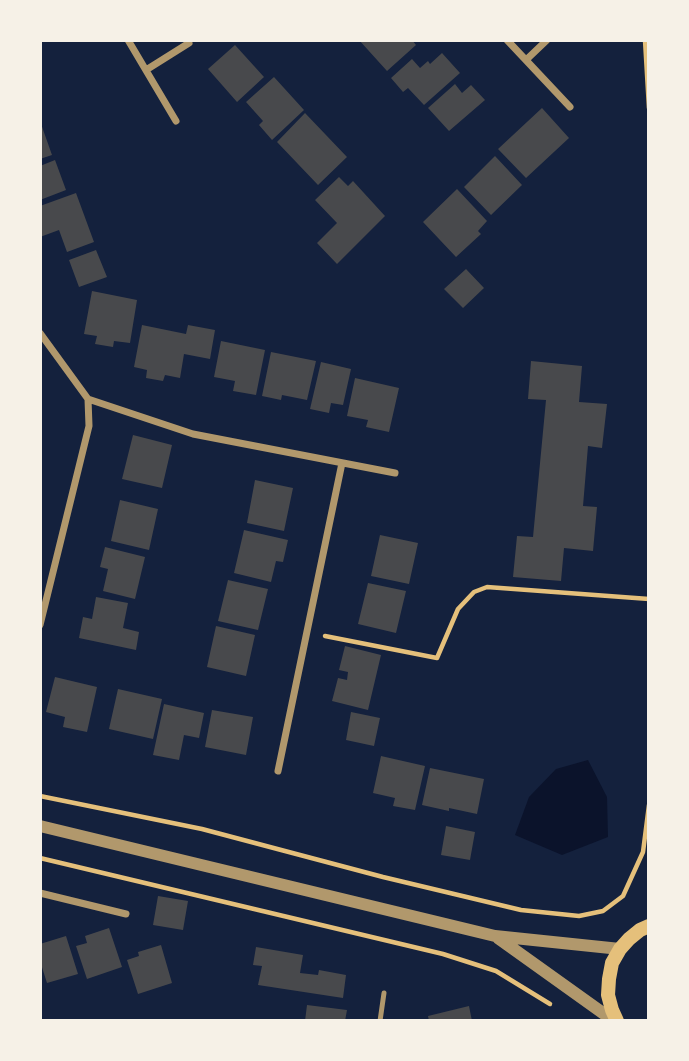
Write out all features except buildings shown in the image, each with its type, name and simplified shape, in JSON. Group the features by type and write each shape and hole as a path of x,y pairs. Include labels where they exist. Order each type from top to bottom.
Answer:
{"main road":[{"path":"616,1021 608,995 612,963 629,939 649,926"}],"street":[{"path":"128,40 176,121"},
{"path":"506,40 570,107"},
{"path":"526,60 547,40"},
{"path":"146,70 189,43"},
{"path":"40,333 88,399 89,426 40,625"},
{"path":"88,399 193,434 395,473"},
{"path":"278,771 342,463"},
{"path":"40,826 495,936 620,949"},
{"path":"40,893 126,914"},
{"path":"495,936 616,1021"}],"lane":[{"path":"380,1021 384,993"}],"path":[{"path":"645,40 649,108"},
{"path":"307,632 437,658 458,609 474,592 487,587 649,599"},
{"path":"40,796 202,829 521,911 579,916 603,911 623,896 643,852 649,805"},
{"path":"40,858 443,954 496,971 552,1005"}],"water":[{"path":"588,760 607,797 608,837 562,855 515,835 529,797 556,769"}]}
